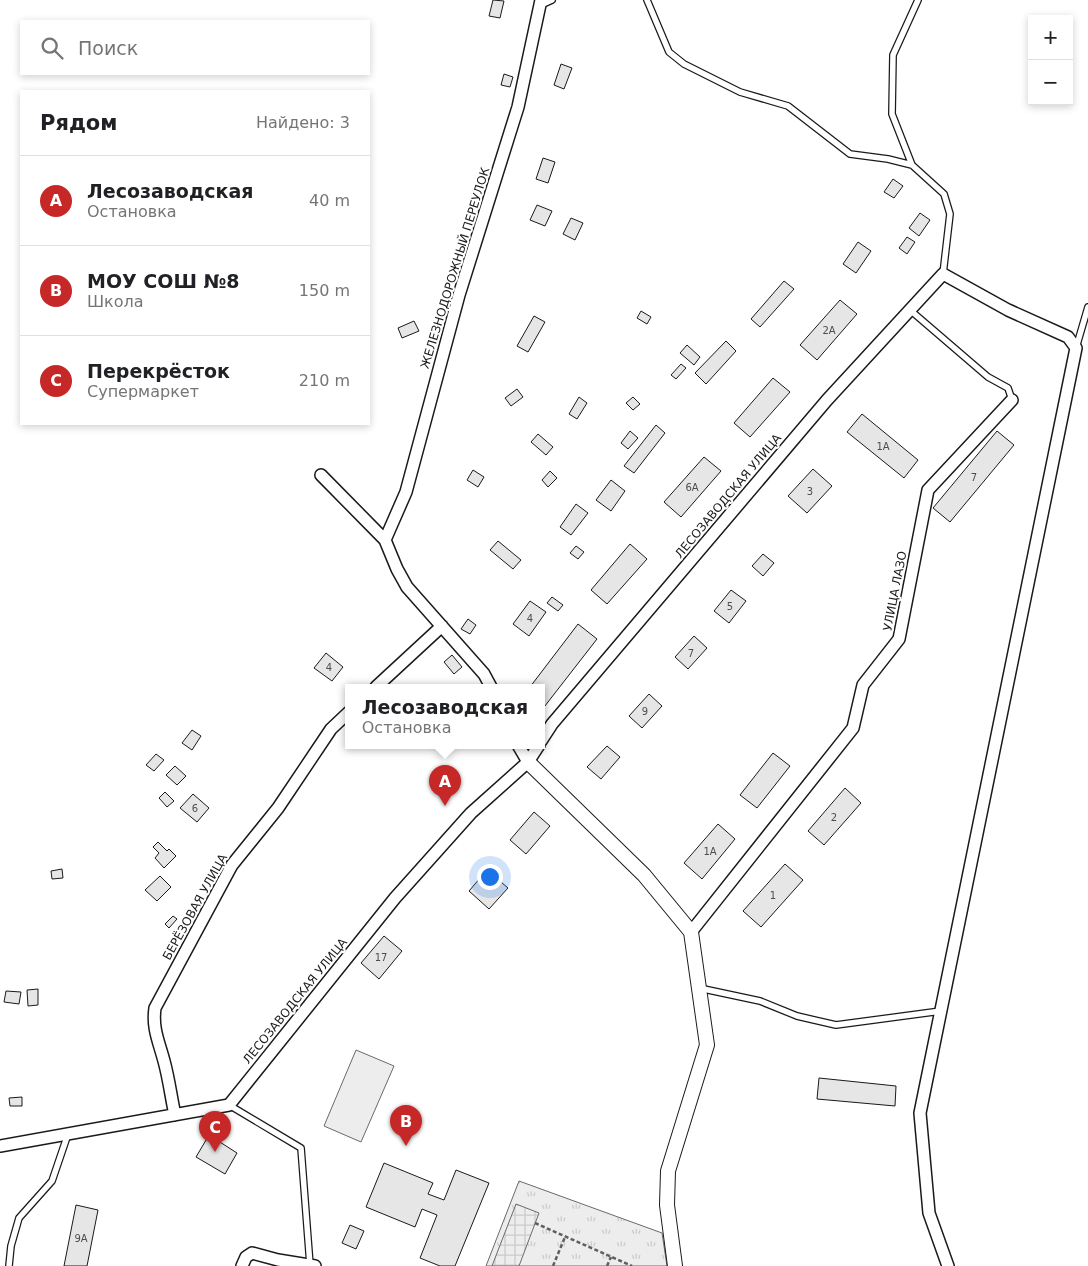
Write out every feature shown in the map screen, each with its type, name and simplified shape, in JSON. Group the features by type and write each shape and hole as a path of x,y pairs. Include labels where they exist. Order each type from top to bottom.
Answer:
{"street":[{"name":"ЖЕЛЕЗНОДОРОЖНЫЙ ПЕРЕУЛОК","path":"385,540 406,492 460,295 518,107 541,2"},
{"path":"942,274 1008,310 1068,337 1076,348 920,1113 929,1213 948,1266"},
{"name":"ЛЕСОЗАВОДСКАЯ УЛИЦА","path":"545,735 552,724 814,415 942,274"},
{"name":"УЛИЦА ЛАЗО","path":"691,932 853,728 863,685 899,639 928,490 1012,400"},
{"path":"321,475 385,540 407,587 484,674 489,684"},
{"path":"379,684 442,626"},
{"name":"БЕРЁЗОВАЯ УЛИЦА","path":"175,1115 164,1061 153,1022 155,1008 232,865 278,808 331,729 345,716"},
{"path":"520,749 528,762 644,876 691,932 707,1045 668,1171 667,1205 675,1266"},
{"name":"ЛЕСОЗАВОДСКАЯ УЛИЦА","path":"229,1105 395,898 471,813 528,762 536,749"},
{"path":"0,1146 229,1105"},
{"path":"242,1266 246,1257 252,1253 278,1260 313,1265"}],"lane":[{"path":"541,2 552,0"},
{"path":"647,0 669,52 684,64 740,92 788,106 850,154 912,165"},
{"path":"918,0 894,55 892,114 912,165 944,194 950,214 942,274"},
{"path":"1076,348 1088,307"},
{"path":"910,310 988,377 1008,388 1012,400"},
{"path":"699,988 760,1001 797,1016 836,1025 940,1011"},
{"path":"229,1105 301,1148 313,1265"},
{"path":"9,1266 11,1246 19,1218 52,1181 68,1134"}],"path":[{"path":"535,1223 632,1266"},
{"path":"553,1266 565,1236"},
{"path":"607,1266 611,1257"}],"green space":[{"path":"519,1181 662,1233 667,1266 486,1266"}],"shaded area":[{"path":"356,1050 394,1066 361,1142 324,1126"},
{"path":"516,1204 539,1213 519,1266 492,1266"}],"building":[{"path":"493,0 504,1 500,18 489,16"},
{"path":"561,64 572,68 564,89 554,85"},
{"path":"504,74 513,77 510,87 501,85"},
{"path":"543,158 555,162 548,183 536,179"},
{"path":"893,179 903,186 894,198 884,192"},
{"path":"537,205 552,211 545,226 530,220"},
{"path":"920,213 930,220 919,236 909,228"},
{"path":"571,218 583,223 575,240 563,234"},
{"path":"907,237 915,242 907,254 899,248"},
{"path":"858,242 871,251 856,273 843,264"},
{"path":"784,281 794,289 760,327 751,319"},
{"path":"840,300 857,314 817,360 800,345"},
{"path":"641,311 651,317 647,324 637,318"},
{"path":"534,316 545,322 528,352 517,346"},
{"path":"414,321 419,331 402,338 398,328"},
{"path":"726,341 736,351 706,384 695,373"},
{"path":"687,345 700,357 694,365 680,353"},
{"path":"681,364 686,368 676,379 671,375"},
{"path":"773,378 790,392 750,437 734,423"},
{"path":"517,389 523,397 511,406 505,398"},
{"path":"579,397 587,403 577,419 569,414"},
{"path":"633,397 640,404 633,410 626,403"},
{"path":"862,414 918,460 904,478 847,432"},
{"path":"656,425 665,433 634,473 624,466"},
{"path":"630,431 638,438 628,449 621,443"},
{"path":"997,431 1014,445 950,522 933,508"},
{"path":"538,434 553,447 546,455 531,442"},
{"path":"704,457 721,471 681,517 664,502"},
{"path":"813,469 832,486 807,513 788,496"},
{"path":"473,470 484,477 478,487 467,480"},
{"path":"550,471 557,478 548,487 542,480"},
{"path":"611,480 625,491 611,511 596,500"},
{"path":"576,504 588,513 571,535 560,527"},
{"path":"498,541 521,560 513,569 490,550"},
{"path":"630,544 647,559 607,604 591,590"},
{"path":"576,546 584,552 578,559 570,553"},
{"path":"763,554 774,563 763,576 752,566"},
{"path":"731,590 746,601 729,623 714,611"},
{"path":"552,597 563,605 558,611 547,603"},
{"path":"530,601 546,612 529,636 513,624"},
{"path":"468,619 476,625 470,634 461,629"},
{"path":"578,624 597,639 545,706 545,684 532,684"},
{"path":"694,636 707,648 688,669 675,657"},
{"path":"326,653 343,667 332,681 314,668"},
{"path":"452,655 462,667 454,674 444,662"},
{"path":"649,694 662,706 642,728 629,716"},
{"path":"192,730 201,736 192,750 182,743"},
{"path":"607,746 620,757 601,779 587,767"},
{"path":"773,753 790,766 757,808 740,795"},
{"path":"156,754 164,760 154,771 146,765"},
{"path":"175,766 186,776 177,785 166,775"},
{"path":"845,788 861,803 824,845 808,831"},
{"path":"165,792 174,801 167,807 159,798"},
{"path":"193,794 209,808 197,822 180,808"},
{"path":"534,812 550,826 526,854 510,840"},
{"path":"718,824 735,839 702,879 684,863"},
{"path":"158,842 167,851 169,849 176,856 164,868 155,858 159,853 153,847"},
{"path":"785,864 803,880 761,927 743,911"},
{"path":"62,869 63,878 52,879 51,871"},
{"path":"487,870 508,888 489,909 469,891"},
{"path":"160,876 171,887 157,901 145,890"},
{"path":"173,916 177,919 169,928 165,924"},
{"path":"384,936 402,951 379,979 361,963"},
{"path":"38,989 38,1005 28,1006 27,990"},
{"path":"6,991 21,992 19,1004 4,1002"},
{"path":"819,1078 896,1086 895,1106 817,1099"},
{"path":"22,1097 22,1106 10,1106 9,1098"},
{"path":"209,1135 237,1153 225,1174 196,1157"},
{"path":"384,1163 433,1183 428,1194 444,1200 456,1170 489,1183 455,1266 440,1266 420,1258 437,1215 422,1209 415,1227 366,1207"},
{"path":"76,1205 98,1210 87,1266 64,1266"},
{"path":"350,1225 364,1231 356,1249 342,1243"}],"place":[{"name":"Лесозаводская","path":"445,806"},
{"name":"МОУ СОШ №8","path":"406,1146"},
{"name":"Перекрёсток","path":"215,1152"}]}
